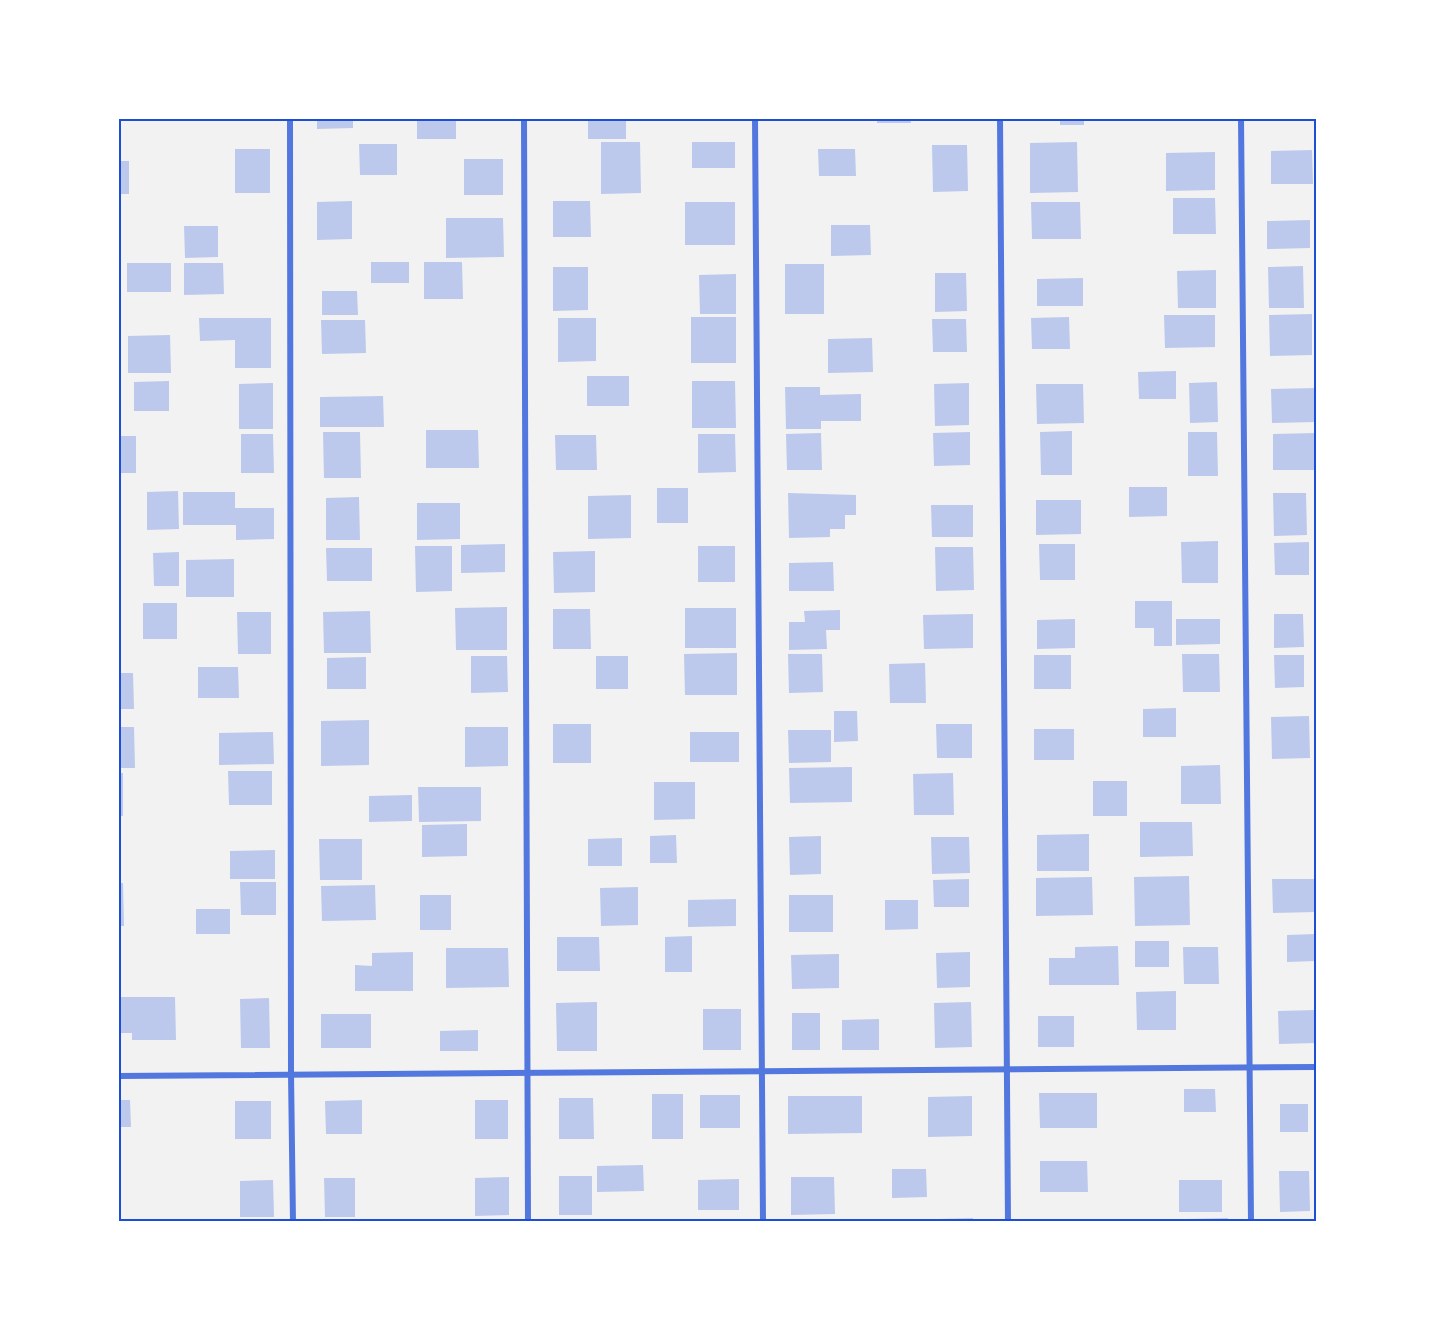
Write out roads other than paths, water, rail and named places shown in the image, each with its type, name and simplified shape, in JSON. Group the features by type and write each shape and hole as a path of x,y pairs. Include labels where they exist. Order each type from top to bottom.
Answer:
{"street":[{"path":"290,118 293,1221"},
{"path":"524,118 528,1221"},
{"path":"755,118 763,1221"},
{"path":"1000,118 1008,1221"},
{"path":"1241,118 1251,1221"},
{"path":"118,1076 1317,1067"}]}
